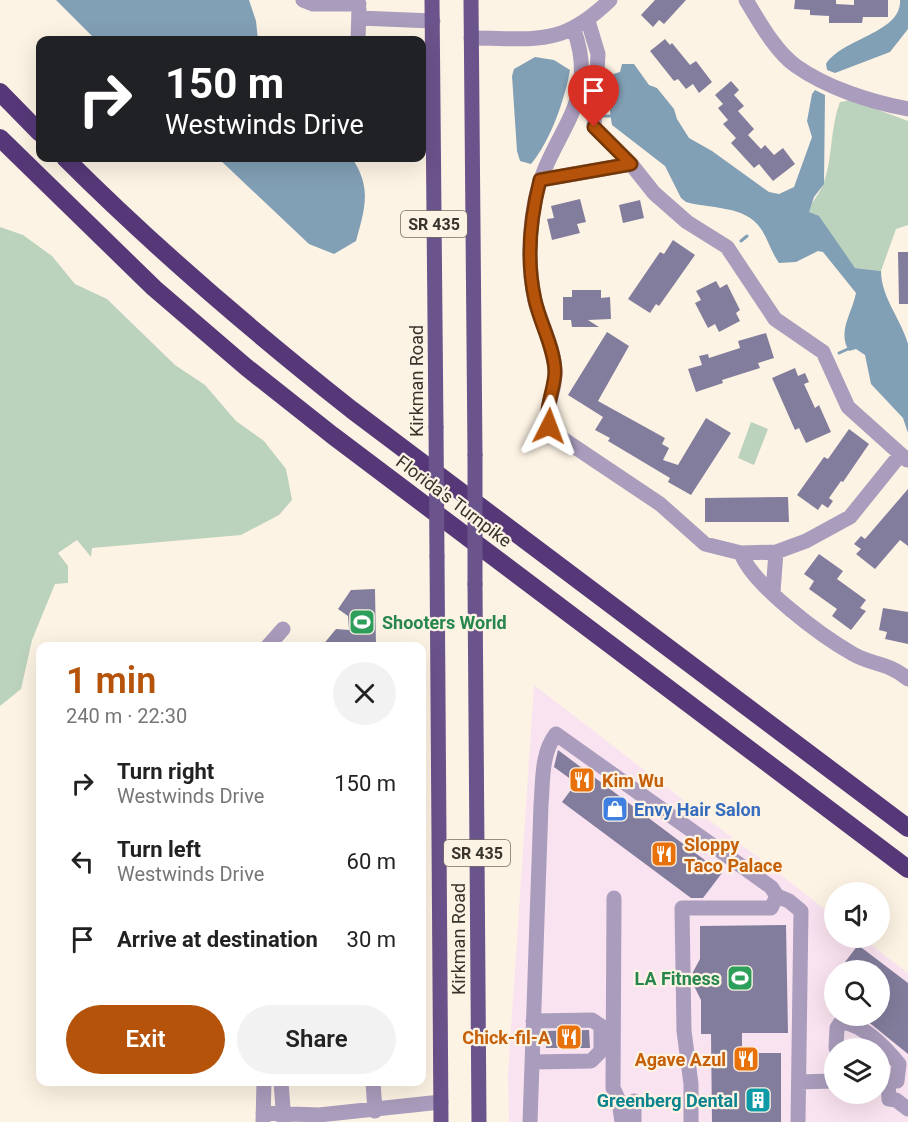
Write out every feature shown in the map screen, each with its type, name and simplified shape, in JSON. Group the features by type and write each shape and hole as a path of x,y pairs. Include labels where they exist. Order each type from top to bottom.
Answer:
{"highway":[{"path":"0,92 36,129"},
{"name":"Florida's Turnpike","path":"0,138 154,288 246,367 908,869"},
{"name":"Florida's Turnpike","path":"69,162 176,264 266,342 371,424 908,828"}],"main road":[{"name":"Kirkman Road","path":"432,0 441,1122"},
{"name":"Kirkman Road","path":"471,0 478,1122"}],"street":[{"path":"303,0 313,4 359,8 433,21"},
{"path":"471,38 542,38 574,30 588,21 610,0"},
{"path":"746,0 795,66 837,88 908,109"},
{"path":"358,36 359,8"},
{"path":"588,21 598,54 594,127"},
{"path":"569,124 594,127 631,164 654,193 687,222 727,248 775,319 824,352 848,406 904,458 850,517 806,541 776,552 741,553 705,544 660,504 557,435 549,426 547,417 555,372 535,299 530,250 535,201 540,180 569,124 583,75 580,49 574,30"},
{"path":"540,180 631,164"},
{"path":"773,592 776,552"},
{"path":"741,553 744,562 758,580 829,638 856,656 898,671 908,679"},
{"path":"272,642 284,629"},
{"path":"530,1122 541,805 546,753 548,744 556,734 771,886 777,896 789,901 801,911 798,1122"},
{"path":"691,1122 691,1084 684,1031 682,908 771,908 777,896"},
{"path":"614,898 614,1088 627,1101 625,1122"},
{"path":"532,1059 597,1056 601,1051 601,1026 592,1020 533,1021"},
{"path":"836,1038 837,1028 841,1022 851,1023 872,1038"},
{"path":"890,1053 899,1064 888,1099 906,1107 908,1121"},
{"path":"799,1082 824,1081"},
{"path":"264,1086 263,1118 319,1119 384,1114 441,1102"},
{"path":"281,1086 284,1118"},
{"path":"374,1086 384,1114"}],"shaded area":[{"path":"534,685 824,908 824,948 875,948 908,973 908,1122 509,1122 508,1074"}],"green space":[{"path":"852,100 908,121 908,225 896,229 881,271 855,268 808,212 824,182 840,102"},
{"path":"0,227 23,235 52,256 75,284 107,299 175,365 205,385 236,421 264,441 286,469 292,500 279,515 241,535 92,548 91,557 77,540 58,553 68,566 68,583 55,584 32,640 21,689 0,706"},
{"path":"751,422 768,429 754,465 738,458"}],"water":[{"path":"56,0 249,0 256,21 258,36 92,36"},
{"path":"900,0 908,0 908,29 890,52 835,73 827,70 826,64 834,55 892,20 898,11"},
{"path":"535,57 554,60 570,70 556,120 531,164 520,161 517,151 512,76 514,69"},
{"path":"622,64 634,64 649,85 657,88 674,109 677,119 689,138 712,151 769,192 779,194 794,187 812,137 807,121 812,94 815,90 825,95 824,184 814,197 809,212 819,216 855,268 881,271 884,290 908,344 908,433 903,418 871,384 865,355 856,349 849,351 844,336 846,322 856,293 823,252 818,251 796,262 779,263 754,221 727,209 686,202 681,198 665,166 612,125 610,101 616,88 613,74 620,72"},
{"path":"222,162 354,162 362,179 365,198 356,241 334,254 309,244"}],"building":[{"path":"655,0 686,0 664,24 659,20 653,27 641,15"},
{"path":"795,0 836,0 836,4 854,5 854,0 888,0 888,17 863,17 862,23 829,23 829,16 810,15 810,10 794,9"},
{"path":"665,39 670,45 672,43 690,65 696,61 712,82 699,93 693,84 686,89 678,79 674,81 650,51"},
{"path":"731,81 739,90 734,95 744,106 738,111 754,129 748,135 761,149 765,145 774,155 783,148 795,164 773,181 759,164 754,168 731,143 736,138 723,124 728,120 718,108 723,104 715,95"},
{"path":"580,199 586,222 577,224 580,233 552,240 547,219 554,218 551,206"},
{"path":"640,200 644,218 623,223 619,205"},
{"path":"673,240 695,255 659,306 656,304 650,313 628,299 660,252 664,254"},
{"path":"898,252 908,252 908,304 899,304"},
{"path":"716,281 720,288 727,284 740,310 736,313 740,321 719,332 715,324 708,328 695,303 701,300 696,291"},
{"path":"572,290 601,290 601,298 610,297 611,319 588,320 599,327 572,327 571,320 563,320 563,297 572,297"},
{"path":"607,332 629,346 598,401 665,438 662,444 669,448 663,460 678,465 706,418 731,433 691,495 668,482 670,478 608,441 610,438 595,430 603,417 568,395"},
{"path":"766,333 774,358 758,363 760,368 722,380 723,383 696,392 688,369 702,365 699,356 708,354 709,358 740,348 738,341"},
{"path":"795,368 798,376 805,373 809,382 804,384 815,408 819,405 831,432 806,443 799,428 795,430 772,378"},
{"path":"849,429 869,444 829,498 833,501 828,508 822,504 818,510 797,495 824,457 828,459"},
{"path":"908,489 908,546 900,540 875,569 856,554 861,549 854,544 861,536 865,539"},
{"path":"788,497 789,522 705,522 705,498"},
{"path":"819,554 843,571 837,579 866,600 860,608 866,611 851,630 832,616 837,609 809,589 814,581 804,574"},
{"name":"Shooters World","path":"375,589 376,642 325,642 336,629 349,630 348,616 338,609 351,590"},
{"path":"883,608 908,612 908,644 885,639 887,632 879,630"},
{"path":"558,750 722,873 703,898 691,898 562,802 576,783 554,767"},
{"name":"LA Fitness","path":"786,925 788,1033 742,1033 742,1053 781,1053 781,1122 712,1122 711,1034 701,1034 701,1000 693,984 693,972 700,959 700,926"},
{"path":"856,948 862,948 878,960 847,960"},
{"path":"890,969 908,983 908,1054 873,1026 890,1026"},
{"name":"Chick-fil-A","path":"589,1030 590,1048 546,1048 546,1031"}],"waterway":[{"path":"601,116 610,116"},
{"path":"741,241 747,236"},
{"path":"839,353 848,349"}],"place":[{"name":"Shooters World","path":"362,622"},
{"name":"Kim Wu","path":"582,780"},
{"name":"Envy Hair Salon","path":"615,809"},
{"name":"Sloppy Taco Palace","path":"664,854"},
{"name":"LA Fitness","path":"740,978"},
{"name":"Chick-fil-A","path":"569,1037"},
{"name":"Agave Azul","path":"746,1059"},
{"name":"Greenberg Dental","path":"758,1100"}],"route":[{"path":"549,426 547,417 555,372 535,299 531,269 530,240 535,201 540,180 631,164 594,127"}]}
